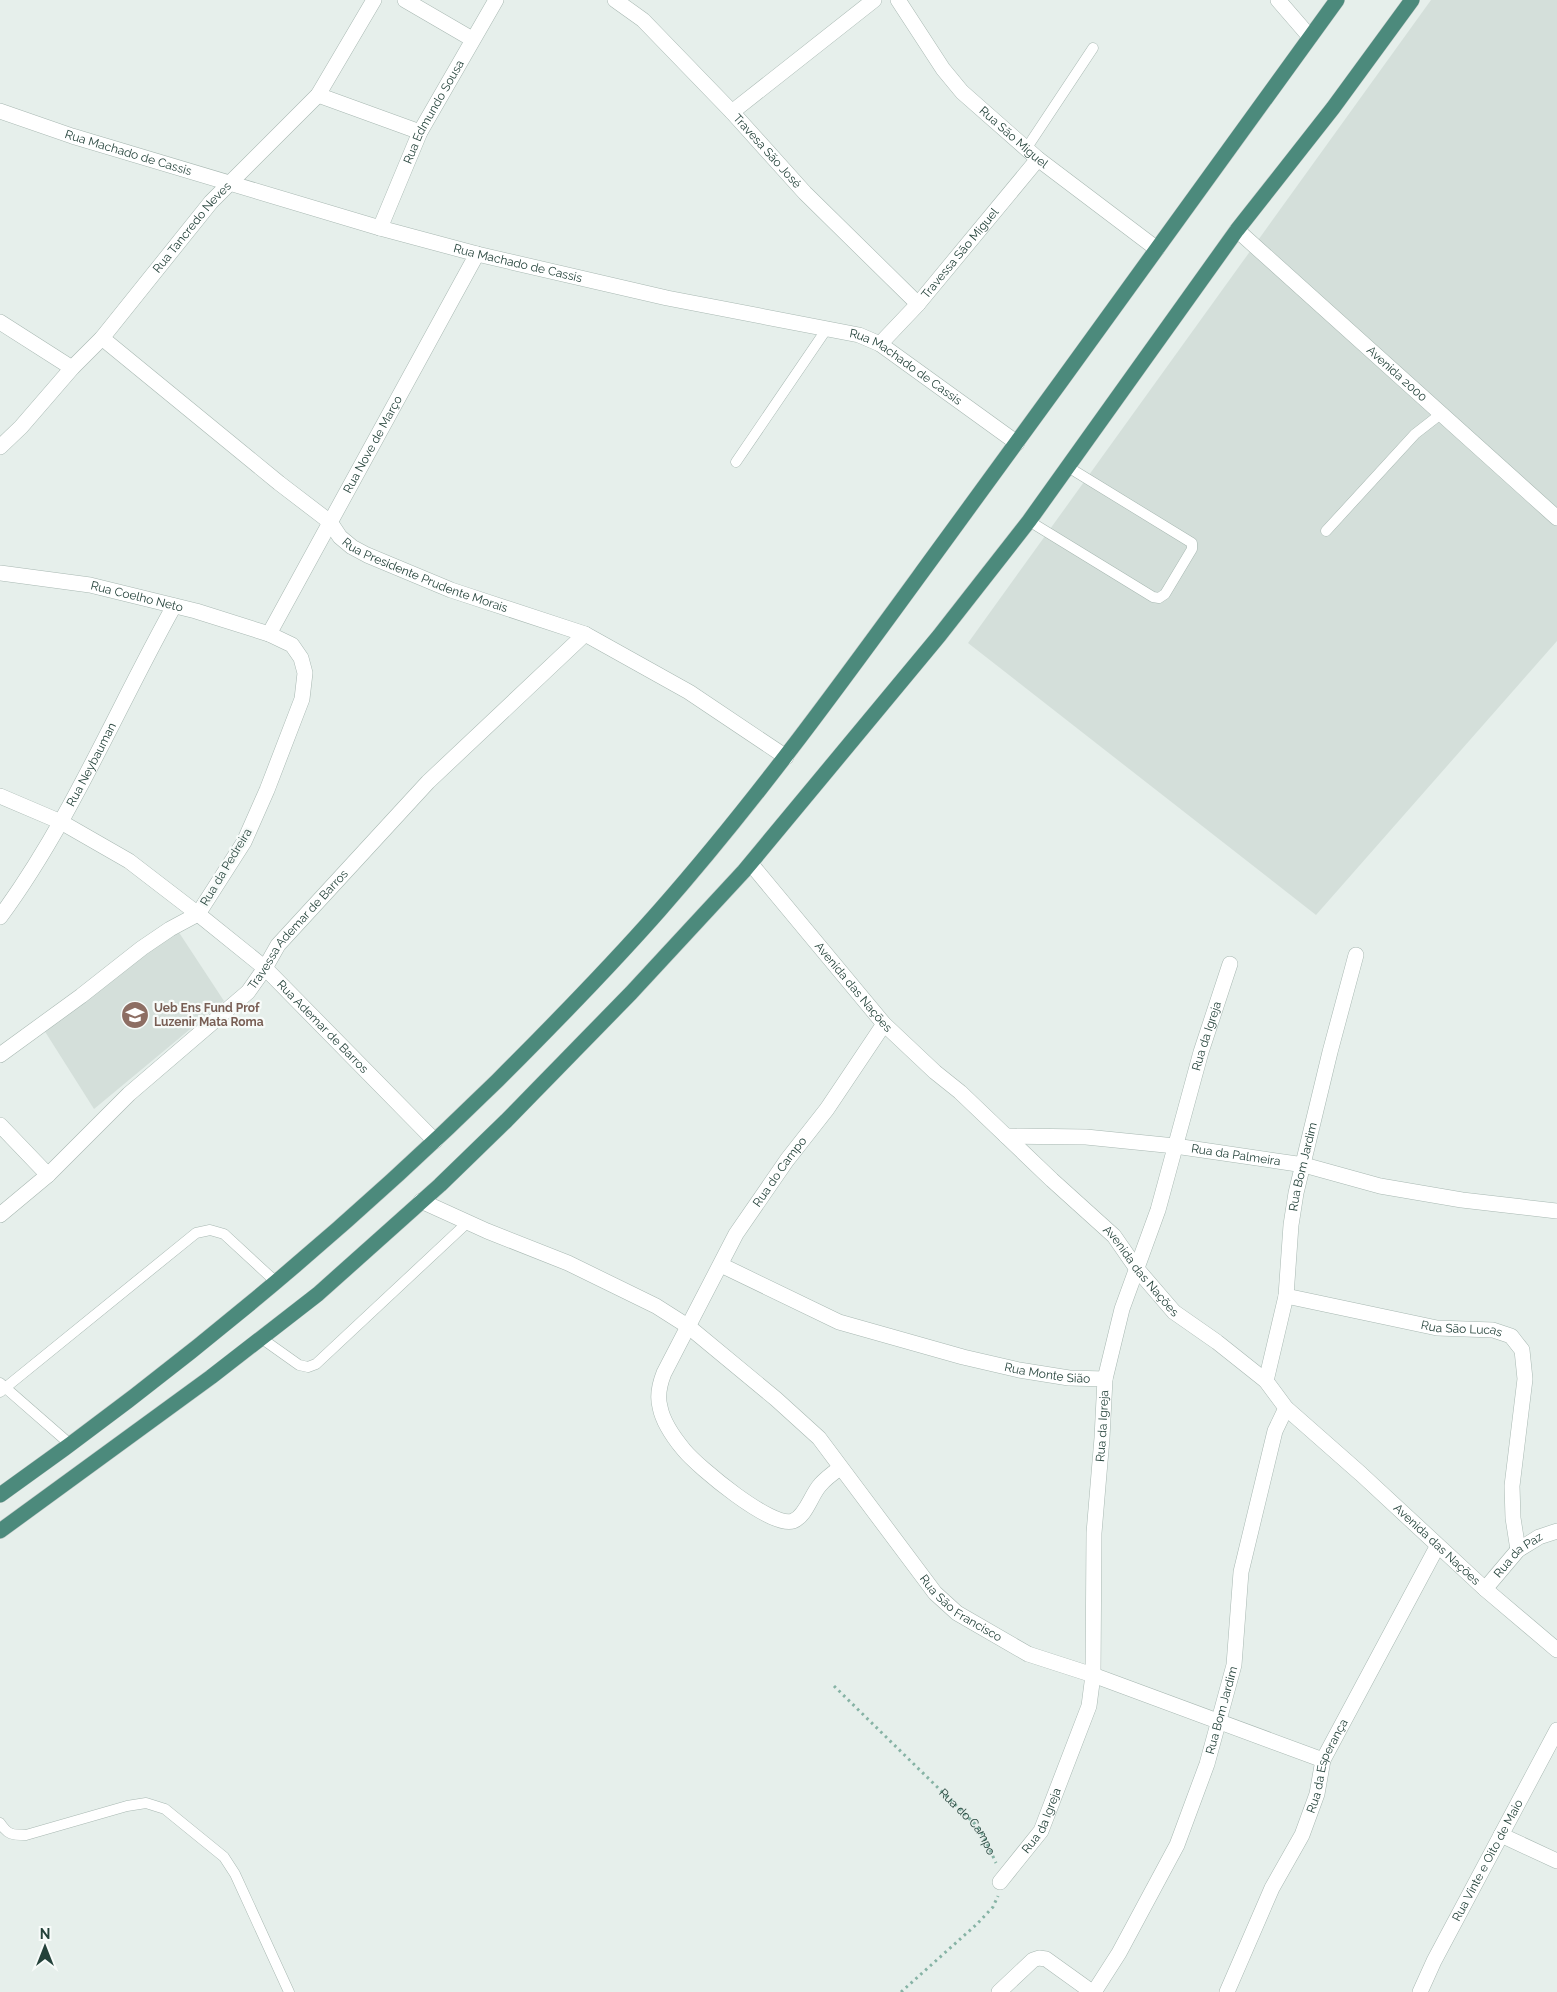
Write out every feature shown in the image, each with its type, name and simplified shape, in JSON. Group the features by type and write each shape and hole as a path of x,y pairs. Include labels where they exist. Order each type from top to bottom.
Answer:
{"highway":[{"path":"0,1495 71,1445 194,1351 276,1282 435,1141 576,1002 660,910 786,756 1017,443 1337,0"},
{"path":"0,1530 211,1377 318,1294 421,1201 520,1107 631,993 750,864 939,636 1029,521 1237,230 1333,108 1412,0"}],"street":[{"name":"Rua Tancredo Neves","path":"0,447 21,427 72,368 102,338 151,274 229,182 318,95 374,0"},
{"path":"405,0 472,39"},
{"name":"Rua Edmundo Sousa","path":"380,228 420,132 496,0"},
{"name":"Travesa São José","path":"615,0 644,20 732,112 805,193 918,304"},
{"path":"732,112 874,0"},
{"name":"Rua São Miguel","path":"898,0 943,68 962,92 1038,159 1158,249"},
{"path":"1278,0 1310,36"},
{"path":"318,95 420,132"},
{"name":"Rua Machado de Cassis","path":"0,111 72,136 380,228 477,254 667,298 761,317 828,327 859,335 880,344 1017,443"},
{"name":"Travessa São Miguel","path":"880,344 918,304 1038,159"},
{"name":"Avenida 2000","path":"1237,230 1557,518"},
{"name":"Rua Nove de Março","path":"269,634 477,254"},
{"path":"0,322 72,368"},
{"name":"Rua Presidente Prudente Morais","path":"102,338 279,483 330,522 340,537 352,547 451,590 585,634 689,692 786,756"},
{"name":"Rua Coelho Neto","path":"0,573 90,586 196,611 269,634"},
{"name":"Rua Neybauman","path":"0,918 19,892 61,822 174,606"},
{"name":"Rua da Pedreira","path":"0,1055 81,996 142,948 170,929 198,914 244,842 267,790 302,700 305,673 302,658 292,644 269,634"},
{"name":"Travessa Ademar de Barros","path":"0,1216 48,1175 129,1094 248,992 266,968 278,945 428,782 585,634"},
{"name":"Rua Ademar de Barros","path":"0,796 61,822 129,861 198,914 266,968 435,1141"},
{"name":"Avenida das Nações","path":"750,864 884,1024 960,1092 1114,1236 1137,1269 1174,1312 1217,1342 1266,1381 1286,1408 1354,1467 1484,1589 1557,1650"},
{"name":"Rua Bom Jardim","path":"1266,1381 1286,1296 1296,1193 1330,1052 1356,956"},
{"name":"Rua da Igreja","path":"1000,1882 1041,1831 1084,1724 1089,1706 1093,1676 1094,1533 1105,1379 1122,1309 1158,1210 1201,1052 1230,964"},
{"name":"Rua do Campo","path":"840,1468 819,1485 796,1520 781,1521 760,1511 697,1464 671,1432 659,1406 660,1383 736,1234 787,1160 827,1109 884,1024"},
{"path":"0,1125 48,1175"},
{"name":"Rua da Palmeira","path":"1006,1136 1086,1137 1175,1146 1304,1165 1380,1186 1462,1200 1557,1211"},
{"path":"421,1201 568,1263 656,1306 689,1327"},
{"name":"Rua Monte Sião","path":"721,1265 839,1322 990,1363 1068,1378 1105,1379"},
{"name":"Rua São Lucas","path":"1286,1296 1437,1328 1493,1330 1511,1336 1517,1342 1522,1350 1525,1379 1512,1486 1513,1518 1518,1550"},
{"name":"Rua São Francisco","path":"689,1327 776,1399 819,1438 922,1578 935,1594 957,1613 1028,1654 1323,1760"},
{"name":"Rua Bom Jardim","path":"1093,1992 1119,1953 1177,1844 1207,1764 1234,1665 1241,1572 1275,1431 1286,1408"},
{"name":"Rua da Paz","path":"1484,1589 1518,1550 1539,1537 1557,1531"},
{"name":"Rua da Esperança","path":"1227,1992 1272,1888 1302,1836 1317,1794 1323,1760 1438,1547"},
{"name":"Rua Vinte e Oito de Maio","path":"1420,1992 1557,1730"},
{"path":"1501,1835 1557,1861"},
{"path":"999,1992 1033,1960 1039,1958 1046,1959 1093,1992"}],"lane":[{"path":"1026,149 1092,48"},
{"path":"736,462 828,327"},
{"path":"1326,531 1415,434 1442,413"},
{"path":"1029,521 1153,596 1159,598 1165,594 1192,548 1192,543 1068,467"},
{"path":"261,1338 299,1365 308,1366 316,1364 468,1222"},
{"path":"71,1445 2,1388 196,1233 210,1230 224,1234 276,1282"},
{"path":"0,1823 4,1830 12,1835 26,1835 126,1806 146,1803 165,1809 224,1857 235,1874 289,1992"}],"path":[{"name":"Rua do Campo","path":"834,1686 975,1824 983,1835 996,1863 1000,1882 999,1895 993,1907 977,1924 901,1992"}],"shaded area":[{"path":"1431,0 1557,0 1557,641 1316,915 968,643"},
{"name":"Ueb Ens Fund Prof Luzenir Mata Roma","path":"178,931 224,1001 94,1109 44,1030"}],"place":[{"name":"Ueb Ens Fund Prof Luzenir Mata Roma","path":"135,1015"}]}
